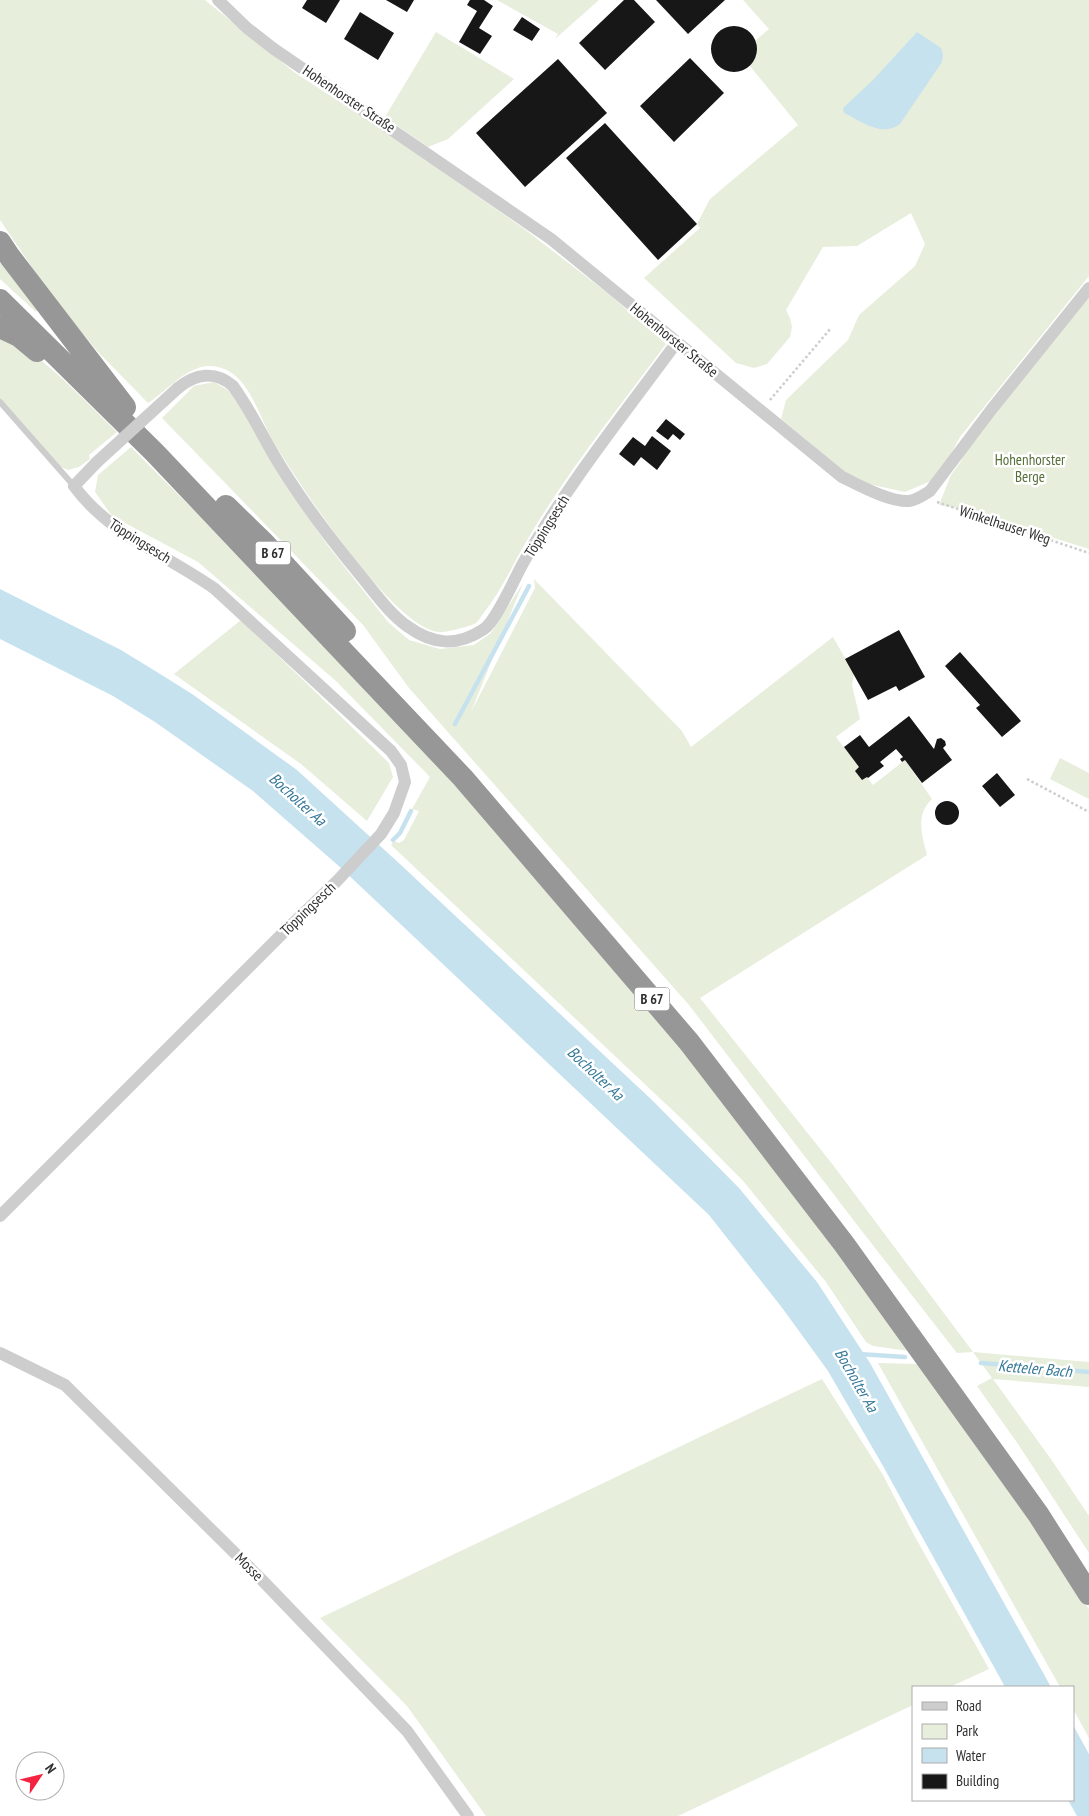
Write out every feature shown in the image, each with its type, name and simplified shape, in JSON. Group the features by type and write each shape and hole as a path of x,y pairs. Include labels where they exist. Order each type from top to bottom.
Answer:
{"highway":[{"name":"B 67","path":"0,242 127,410"},
{"name":"B 67","path":"0,287 264,543 472,769 698,1034 849,1232 1047,1508 1089,1572"},
{"name":"B 67","path":"0,300 155,453 463,778 689,1042 844,1244 1038,1514 1089,1594"},
{"name":"B 67","path":"0,327 19,336 48,359 120,425 155,453"}],"street":[{"name":"Hohenhorster Straße","path":"218,0 247,28 274,49 551,239 842,477 868,490 897,500 909,501 921,497"},
{"path":"921,497 930,491 991,410 1089,288"},
{"name":"Töppingsesch","path":"0,1216 337,881 381,834 394,813 406,782 401,765 391,751 215,590 190,572 125,535 85,502 74,486 97,462 178,388 194,378 204,375 226,379 233,386 302,500 356,570 406,626 424,636 444,643 466,640 486,628 497,612 533,546 564,498 677,342"},
{"name":"Mosse","path":"0,1353 65,1385 256,1573 407,1731 468,1816"}],"lane":[{"path":"0,402 74,486"}],"path":[{"path":"761,411 831,328"},
{"name":"Winkelhauser Weg","path":"921,497 1089,552"},
{"path":"1027,779 1089,812"}],"green space":[{"path":"0,0 205,0 294,72 384,131 523,228 610,295 666,344 607,422 550,503 497,593 476,623 440,632 421,625 398,608 349,552 325,520 274,443 246,388 229,371 208,366 198,368 180,378 148,403 99,353 52,297 0,220"},
{"path":"497,0 599,0 555,39 558,34"},
{"path":"743,0 1089,0 1089,276 960,437 938,478 905,492 864,483 846,473 781,419 786,400 848,340 859,315 915,266 925,244 911,213 857,246 823,247 786,310 792,327 790,337 767,364 754,368 736,363 644,278 700,228 697,224 710,199 798,125 750,66 756,54 756,40 769,29"},
{"path":"436,32 514,79 448,139 428,147 385,117"},
{"path":"0,257 38,307 36,312 0,279"},
{"name":"Hohenhorster Berge","path":"1089,295 1089,549 957,508 939,505 951,475 961,461 968,445"},
{"path":"0,333 31,352 117,432 89,455 90,459 79,467 68,470 59,466 0,399"},
{"path":"214,382 231,392 288,489 329,547 388,622 409,640 440,649 474,645 491,633 523,583 471,712 535,588 534,579 682,731 691,747 833,637 854,674 852,685 860,719 836,737 873,785 905,760 932,799 923,812 921,826 927,855 700,998 833,1165 973,1352 957,1353 689,1005 409,688 363,625 162,418 194,386"},
{"path":"131,447 351,669 440,763 624,979 728,1106 909,1351 873,1346 866,1342 826,1282 744,1182 685,1122 391,845 394,841 399,843 404,840 419,811 412,809 430,777 336,681 198,562 112,516 95,492 98,475"},
{"path":"241,620 389,763 393,777 367,821 301,764 174,674"},
{"path":"1060,758 1089,773 1089,799 1050,779"},
{"path":"973,1352 1089,1362 1089,1387 993,1379 1053,1462 1089,1516 1089,1553 1018,1444 977,1386 992,1378"},
{"path":"878,1363 917,1364 947,1399 1089,1609 1089,1738 1074,1711 1074,1686 1059,1686"},
{"path":"822,1379 883,1475 914,1535 989,1669 952,1686 912,1686 912,1705 678,1816 486,1816 407,1706 320,1618"}],"water":[{"path":"917,32 941,48 943,54 942,62 900,124 893,128 879,129 864,124 844,113 843,108 873,80"},
{"name":"Bocholter Aa","path":"0,589 121,650 192,694 297,770 653,1101 739,1188 817,1282 870,1363 1050,1686 1004,1686 883,1466 828,1371 783,1309 709,1215 341,868 253,791 155,722 113,696 0,639"},
{"path":"1074,1727 1089,1754 1089,1816 1077,1816 1069,1801 1074,1801"}],"building":[{"path":"307,0 340,0 326,23 302,8"},
{"path":"386,0 414,0 407,12"},
{"path":"470,0 484,0 493,6 479,28 492,36 480,54 459,42 477,11 467,5"},
{"path":"624,0 634,0 655,22 605,70 579,43"},
{"path":"656,0 725,0 688,34"},
{"path":"360,12 394,33 378,60 344,39"},
{"path":"522,17 540,29 532,41 513,30"},
{"path":"739,26 751,32 756,40 756,58 751,66 743,71 729,72 717,66 712,58 711,44 717,32 725,27"},
{"path":"690,58 724,93 674,142 640,106"},
{"path":"558,59 607,113 525,187 476,133"},
{"path":"605,123 697,224 658,260 566,158"},
{"path":"666,419 685,434 680,440 673,434 668,440 656,431"},
{"path":"652,436 671,451 657,470 641,457 634,466 619,454 633,437 645,446"},
{"path":"899,630 925,677 899,691 896,686 868,700 845,659"},
{"path":"960,652 1021,721 1002,737 976,708 980,705 945,666"},
{"path":"909,716 934,749 937,739 941,738 945,741 946,745 943,748 952,760 922,783 905,760 902,762 900,759 903,757 896,749 880,762 884,766 868,778 862,780 855,771 859,767 844,747 860,735 869,747"},
{"path":"997,773 1015,795 1000,807 982,786"},
{"path":"942,801 952,801 959,808 959,818 952,825 942,825 935,818 935,808"}],"waterway":[{"path":"455,724 529,586"},
{"path":"393,840 400,833 411,811"},
{"name":"Bocholter Aa","path":"859,1354 905,1357"},
{"name":"Ketteler Bach","path":"981,1363 1089,1372"}]}
